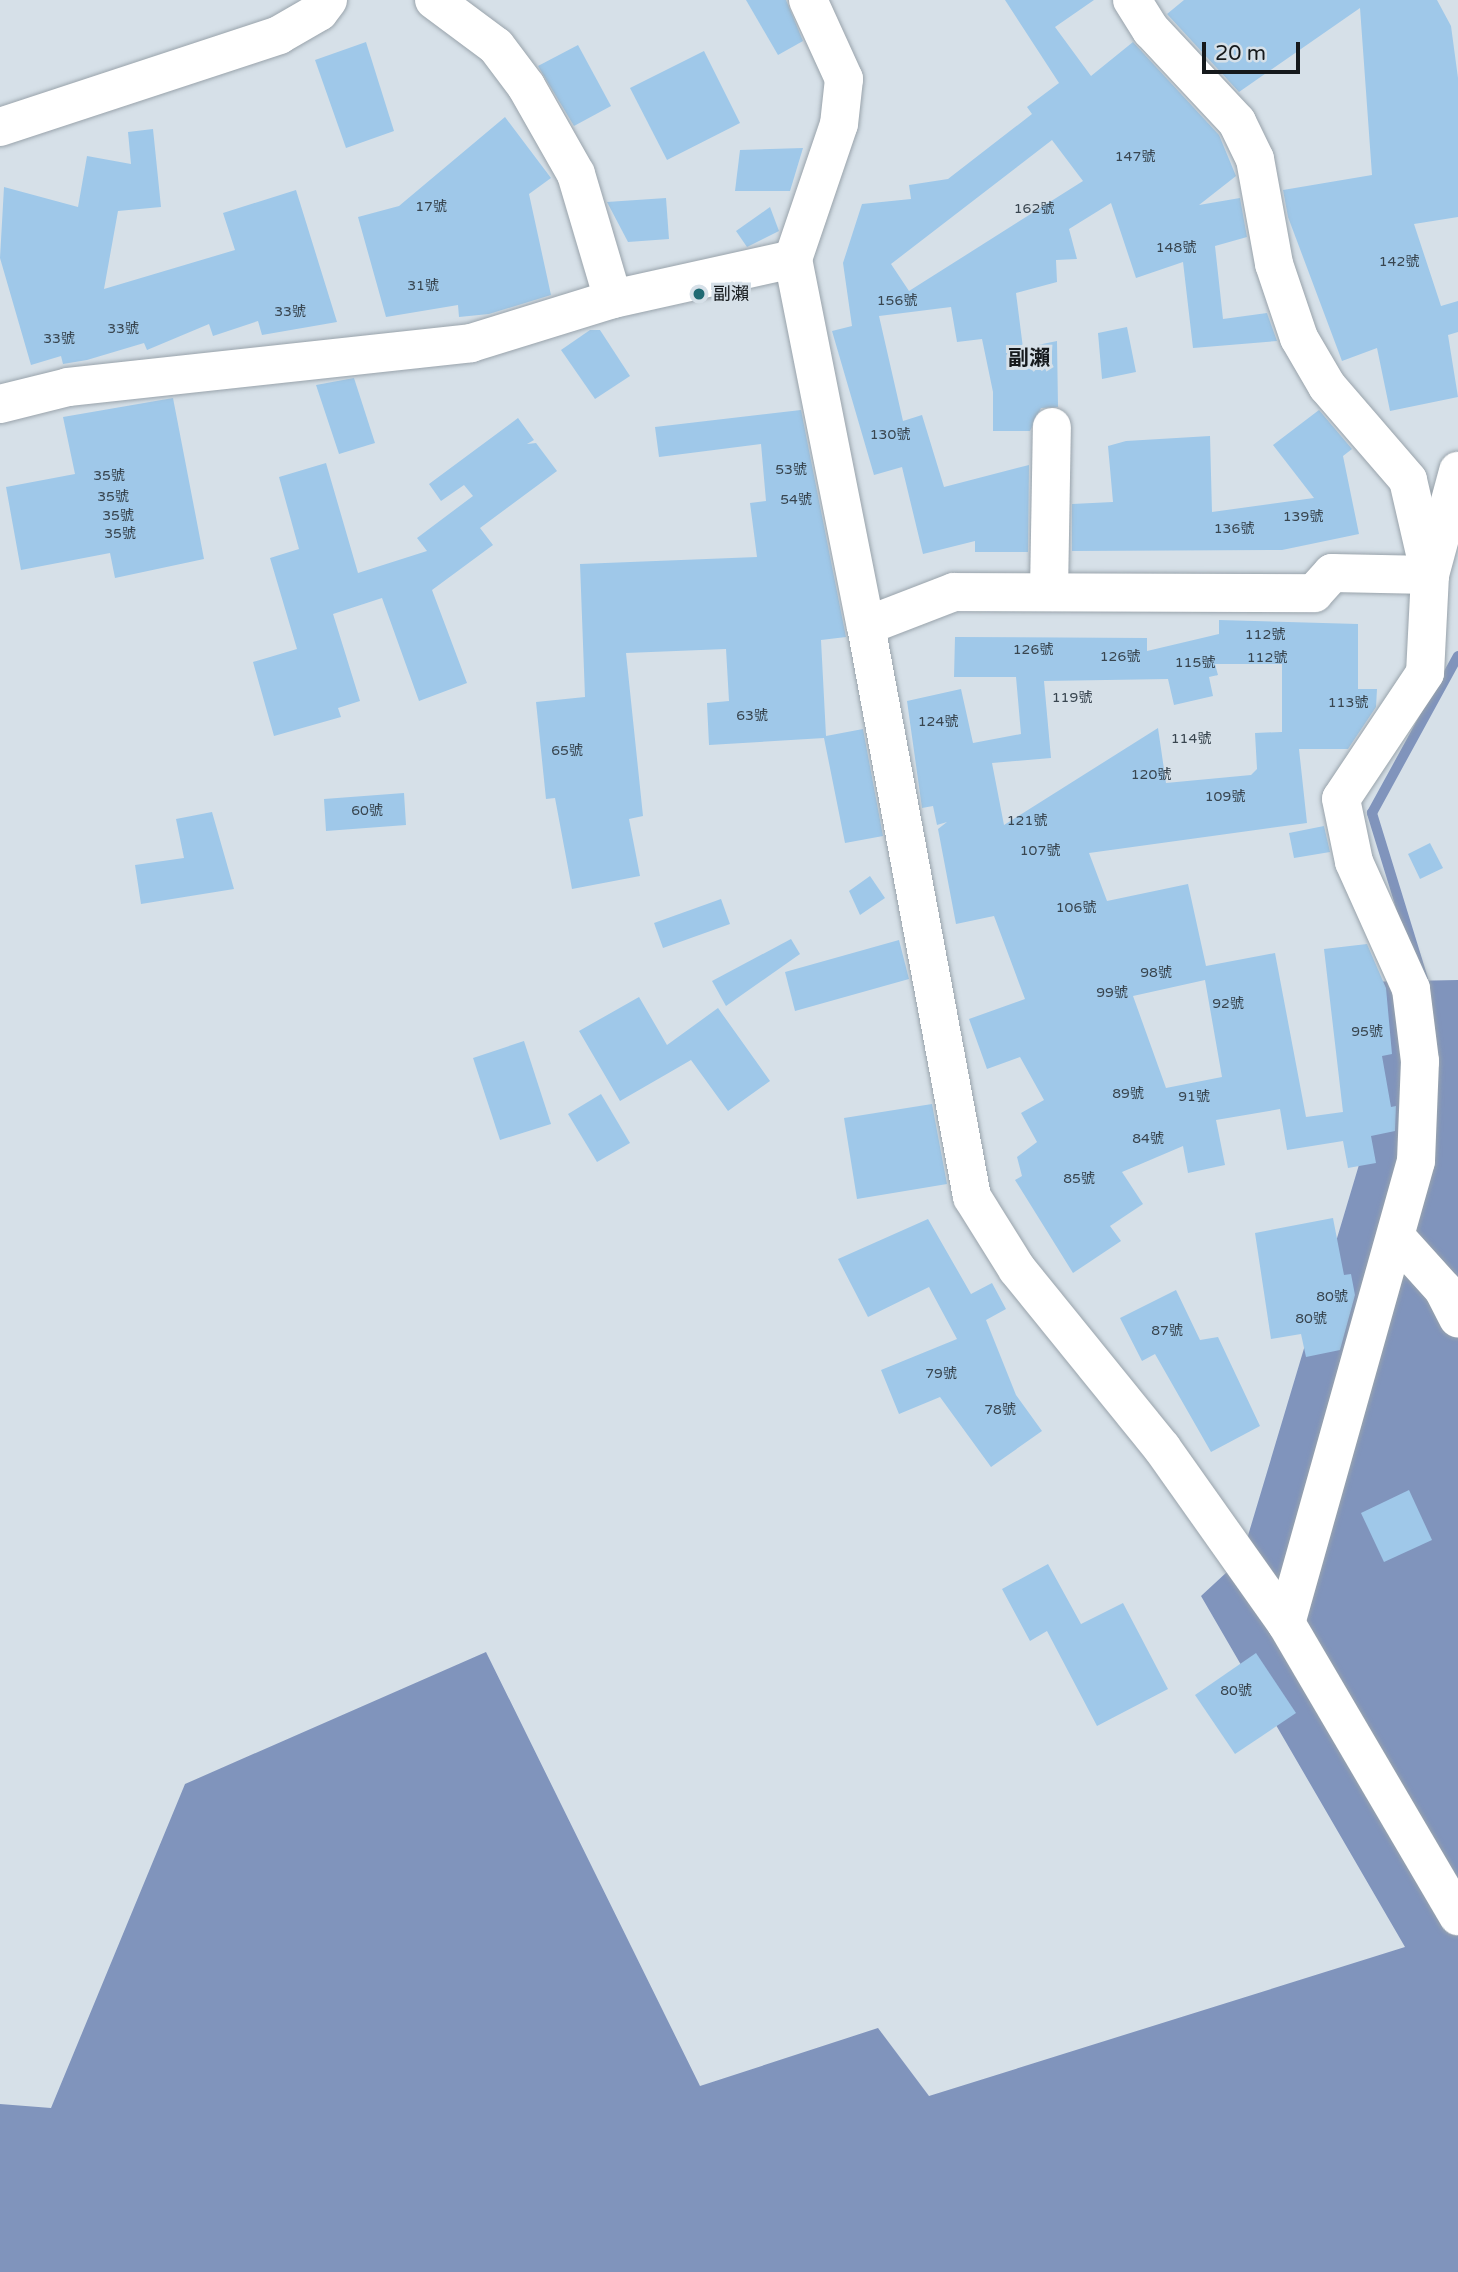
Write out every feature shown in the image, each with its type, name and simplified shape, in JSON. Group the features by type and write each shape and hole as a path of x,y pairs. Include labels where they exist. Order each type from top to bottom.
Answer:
{"street":[{"path":"0,127 279,35 320,12 328,0"},
{"path":"434,0 496,46 526,86 576,174 613,299"},
{"path":"808,0 844,79 839,124 793,258 866,626 972,1197 1017,1269 1162,1448 1286,1623 1458,1916"},
{"path":"1132,0 1151,30 1237,122 1255,159 1274,264 1299,338 1327,386 1408,480 1444,573"},
{"path":"0,404 68,387 471,343 613,299 793,258"},
{"path":"1049,592 1052,426"},
{"path":"1286,1623 1406,1249 1416,1161 1420,1060 1411,989 1354,862 1341,799 1425,673 1444,573 1458,471"},
{"path":"866,626 954,592 1314,593 1332,573 1444,573"},
{"path":"1406,1249 1458,1318"}],"water":[{"path":"1458,980 1458,2272 0,2272 0,2104 51,2108 185,1784 486,1652 700,2086 878,2028 929,2096 1405,1947 1201,1596 1241,1559 1364,1148 1358,982"}],"building":[{"path":"746,0 786,0 803,41 778,55"},
{"path":"1005,0 1094,0 1055,27 1091,76 1133,42 1219,135 1236,176 1199,205 1240,198 1247,237 1215,246 1223,319 1267,313 1277,341 1193,348 1183,262 1136,278 1111,203 1069,229 1077,259 1056,260 1057,282 1016,293 1023,348 1057,341 1058,407 1041,408 1030,431 993,431 993,392 982,339 957,342 951,307 879,316 903,421 922,415 944,487 1029,465 1028,552 975,552 975,541 923,554 902,467 874,475 832,331 852,326 843,263 862,204 911,199 909,185 948,179 1032,114 1027,107 1059,83","holes":["1052,140 1083,181 909,291 891,264"]},
{"path":"1184,0 1437,0 1451,26 1458,78 1458,217 1414,224 1441,306 1458,301 1458,332 1448,335 1458,397 1390,411 1377,348 1342,361 1288,217 1283,190 1372,175 1360,8 1239,92 1167,14"},
{"path":"366,42 394,131 346,148 315,60"},
{"path":"578,45 611,106 574,126 538,66"},
{"path":"704,51 740,123 667,160 630,88"},
{"path":"505,117 551,178 529,194 551,295 489,314 459,317 458,305 386,317 358,217 399,206"},
{"path":"153,129 161,207 118,211 104,289 235,250 223,213 296,190 337,322 262,335 258,321 213,336 209,324 147,350 144,343 87,360 63,364 61,356 31,365 0,258 4,187 78,207 87,156 131,164 128,132"},
{"path":"803,148 790,191 735,191 740,150"},
{"path":"666,198 669,239 628,242 607,202"},
{"path":"770,207 779,231 747,247 736,231"},
{"path":"1127,327 1136,372 1102,379 1098,333"},
{"path":"590,330 600,330 630,376 595,399 561,350"},
{"path":"354,378 375,443 339,454 316,385"},
{"path":"173,398 204,559 115,578 110,553 21,570 6,487 75,474 63,417"},
{"path":"801,410 846,637 821,640 826,736 863,729 883,836 845,843 824,738 709,745 707,703 729,701 726,649 626,653 643,816 629,819 640,876 572,889 555,798 546,799 536,702 585,697 580,564 757,557 750,503 766,501 761,444 659,457 655,427"},
{"path":"1319,410 1352,449 1343,456 1359,534 1282,550 1072,551 1072,504 1113,502 1108,446 1126,441 1210,436 1212,512 1314,498 1273,445"},
{"path":"518,418 534,440 527,444 536,443 557,471 480,528 493,545 432,590 467,683 419,701 382,598 333,614 360,701 338,708 341,717 274,736 253,662 297,649 270,558 299,549 279,477 326,463 358,573 427,551 417,538 473,496 464,485 441,501 429,484"},
{"path":"1219,620 1358,624 1358,689 1377,689 1376,707 1348,749 1299,749 1307,823 1089,853 1107,901 1188,884 1206,966 1275,953 1306,1117 1343,1112 1324,949 1367,944 1386,988 1392,1054 1382,1056 1391,1107 1396,1106 1395,1131 1371,1136 1376,1163 1348,1168 1343,1141 1287,1150 1280,1109 1216,1120 1225,1165 1188,1173 1183,1146 1122,1172 1143,1204 1110,1226 1121,1241 1073,1273 1015,1180 1022,1176 1017,1157 1037,1142 1021,1113 1044,1100 1020,1057 987,1069 969,1019 1025,999 994,916 956,924 938,829 947,822 937,825 933,806 922,808 907,701 961,689 973,743 1021,734 1016,677 954,677 955,637 1147,638 1147,651 1219,634","holes":["1215,664 1282,664 1282,732 1255,733 1257,769 1251,775 1166,783 1158,728 1004,825 992,763 1051,758 1044,681 1168,679 1174,705 1213,696 1209,677 1218,675","1205,980 1222,1077 1166,1088 1133,996"]},
{"path":"404,793 406,825 326,831 324,799"},
{"path":"212,812 234,889 141,904 135,865 184,858 176,819"},
{"path":"1324,826 1330,852 1294,858 1289,833"},
{"path":"1430,843 1443,868 1420,879 1408,854"},
{"path":"870,876 885,898 860,915 849,891"},
{"path":"721,899 730,924 663,948 654,923"},
{"path":"791,939 800,954 726,1006 712,981"},
{"path":"899,940 909,979 795,1011 785,972"},
{"path":"639,997 667,1045 718,1008 770,1081 728,1111 691,1060 620,1101 579,1031"},
{"path":"524,1041 551,1124 500,1140 473,1058"},
{"path":"601,1094 630,1143 597,1162 568,1114"},
{"path":"932,1104 947,1184 857,1199 844,1118"},
{"path":"1333,1218 1344,1275 1351,1274 1355,1295 1340,1350 1306,1357 1301,1334 1271,1339 1255,1233"},
{"path":"928,1219 971,1294 992,1283 1006,1309 986,1320 1016,1395 1042,1431 991,1467 940,1397 899,1414 881,1370 957,1339 929,1287 868,1317 838,1259"},
{"path":"1176,1290 1200,1340 1218,1337 1260,1426 1211,1452 1155,1354 1142,1361 1120,1318"},
{"path":"1409,1490 1432,1540 1384,1562 1361,1513"},
{"path":"1048,1564 1081,1624 1123,1603 1168,1689 1097,1726 1047,1631 1030,1641 1002,1589"},
{"path":"1256,1653 1296,1713 1235,1754 1195,1695"}],"waterway":[{"path":"1423,979 1372,813 1458,656"}],"place":[{"name":"副瀨","path":"699,294"}],"district":[{"name":"副瀨","path":"1029,359"}]}
